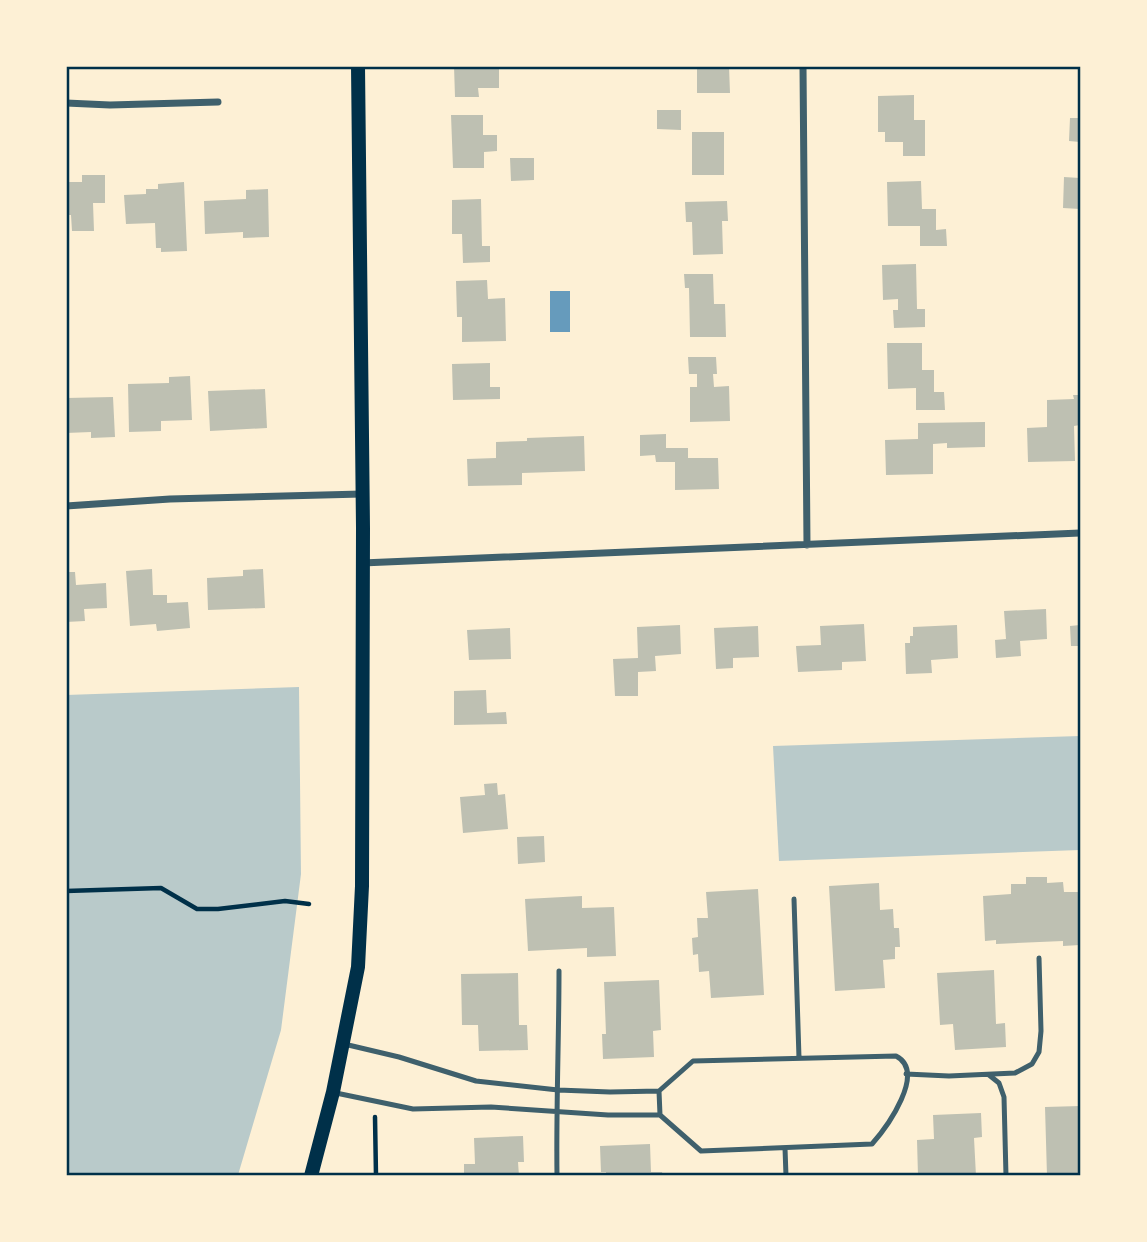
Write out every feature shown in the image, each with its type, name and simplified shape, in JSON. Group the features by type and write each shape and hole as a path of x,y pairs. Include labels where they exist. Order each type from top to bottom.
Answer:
{"main road":[{"path":"311,1175 333,1093 358,967 362,886 358,66"}],"street":[{"path":"803,66 807,545"},
{"path":"66,103 110,105 218,102"},
{"path":"66,506 170,499 362,494"},
{"path":"362,563 1080,533"}],"lane":[{"path":"794,899 799,1058"},
{"path":"906,1074 1015,1073 1032,1064 1039,1052 1041,1031 1039,958"},
{"path":"557,1175 559,971"},
{"path":"333,1093 413,1109 491,1107 608,1115 660,1115 701,1151 872,1144 881,1134 907,1088 903,1060 896,1056 694,1061 659,1091 610,1093 477,1081 399,1057 344,1044"},
{"path":"989,1075 999,1083 1004,1097 1006,1175"},
{"path":"659,1091 660,1115"},
{"path":"785,1148 786,1175"}],"path":[{"path":"66,891 162,888 197,909 285,901 309,904"},
{"path":"375,1117 376,1175"}],"shaded area":[{"path":"299,687 301,874 281,1030 238,1175 67,1175 66,695"},
{"path":"1080,736 1080,850 779,861 773,746"}],"water":[{"path":"550,291 570,291 570,332 550,332"}],"building":[{"path":"454,66 499,66 499,88 478,88 479,97 455,97"},
{"path":"697,66 729,66 730,93 697,93"},
{"path":"914,95 914,120 925,120 925,156 903,156 903,142 885,142 885,132 878,132 878,96"},
{"path":"657,110 681,110 681,130 657,129"},
{"path":"451,115 483,115 483,135 497,135 497,151 484,152 484,168 453,168"},
{"path":"1070,118 1080,118 1080,142 1069,141"},
{"path":"692,132 724,132 724,175 692,175"},
{"path":"510,158 534,158 534,180 511,181"},
{"path":"82,175 105,175 105,203 93,203 94,231 72,231 71,215 66,215 66,182 82,182"},
{"path":"1064,177 1080,178 1080,209 1063,208"},
{"path":"921,181 922,209 936,209 936,230 946,229 947,246 920,246 920,226 888,226 887,182"},
{"path":"184,182 187,251 161,252 161,248 156,248 155,223 126,224 124,195 146,194 146,189 158,189 158,184"},
{"path":"268,189 269,237 243,238 243,232 205,234 204,201 246,199 246,190"},
{"path":"481,199 482,246 490,246 490,262 463,263 462,234 452,234 452,200"},
{"path":"727,201 728,221 722,221 723,254 693,255 692,222 686,222 685,202"},
{"path":"916,264 917,309 925,309 925,327 894,328 893,310 898,310 898,299 883,300 882,265"},
{"path":"684,274 713,274 714,304 725,304 726,337 690,337 689,288 685,288"},
{"path":"487,280 488,299 505,298 506,341 462,342 462,317 457,317 456,281"},
{"path":"887,343 922,343 922,370 934,370 934,392 944,392 945,410 916,410 916,388 888,389"},
{"path":"688,357 716,357 717,374 713,374 714,387 729,386 730,421 690,422 690,387 697,387 697,374 689,374"},
{"path":"490,363 490,387 500,387 500,399 453,400 452,364"},
{"path":"190,376 192,420 161,421 161,431 129,432 128,384 169,383 169,377"},
{"path":"265,389 267,428 210,431 208,391"},
{"path":"1073,395 1080,395 1080,425 1074,426 1075,461 1028,462 1027,428 1047,427 1047,400 1074,399"},
{"path":"113,397 115,437 91,438 91,432 66,433 66,398"},
{"path":"985,422 985,447 947,448 947,443 933,444 933,474 886,475 885,440 918,439 918,423"},
{"path":"666,434 666,448 688,448 688,458 718,458 719,489 675,490 675,462 656,462 655,455 640,456 640,435"},
{"path":"584,436 585,471 522,473 522,485 468,486 467,459 496,458 496,442"},
{"path":"152,569 153,595 167,595 167,603 188,602 190,628 157,631 156,624 130,626 126,571"},
{"path":"263,569 265,608 208,610 207,578 243,576 243,570"},
{"path":"66,572 75,572 76,585 106,583 107,608 84,609 85,621 66,622"},
{"path":"1046,609 1047,639 1020,641 1021,656 996,658 995,640 1006,639 1004,611"},
{"path":"864,624 866,661 842,662 842,670 798,672 796,646 821,645 820,626"},
{"path":"680,625 681,654 655,656 656,671 638,672 638,696 615,696 613,659 638,658 637,627"},
{"path":"957,625 958,658 931,660 932,673 906,674 905,643 910,643 913,627"},
{"path":"1080,625 1080,646 1071,646 1070,626"},
{"path":"758,626 759,657 733,658 733,668 716,669 714,628"},
{"path":"510,628 511,659 469,660 467,630"},
{"path":"486,690 487,713 506,712 507,724 454,725 454,691"},
{"path":"497,783 498,795 505,794 508,829 463,833 460,797 485,795 484,784"},
{"path":"544,836 545,862 518,864 517,837"},
{"path":"1026,877 1047,877 1047,883 1063,882 1064,892 1080,892 1080,945 1063,946 1063,941 996,944 996,940 985,941 983,896 1011,894 1011,884 1026,884"},
{"path":"879,883 880,910 893,909 894,928 899,928 900,947 895,947 895,959 883,960 885,988 835,991 829,886"},
{"path":"758,889 764,995 711,998 709,971 699,972 698,954 693,955 692,938 698,937 697,918 708,918 706,892"},
{"path":"582,896 582,908 614,907 616,956 587,957 587,948 528,951 525,899"},
{"path":"994,970 996,1024 1005,1023 1006,1047 955,1050 953,1024 940,1025 937,973"},
{"path":"518,973 519,1025 527,1025 528,1050 479,1051 478,1025 462,1025 461,974"},
{"path":"659,980 661,1030 653,1031 654,1057 603,1059 602,1034 606,1034 604,982"},
{"path":"1080,1106 1080,1176 1047,1176 1045,1107"},
{"path":"981,1113 982,1137 974,1138 976,1176 918,1176 917,1140 934,1139 933,1115"},
{"path":"523,1136 524,1162 518,1162 519,1176 464,1176 464,1164 475,1164 474,1138"},
{"path":"650,1144 651,1172 662,1172 663,1176 606,1176 606,1172 601,1172 600,1146"}]}
